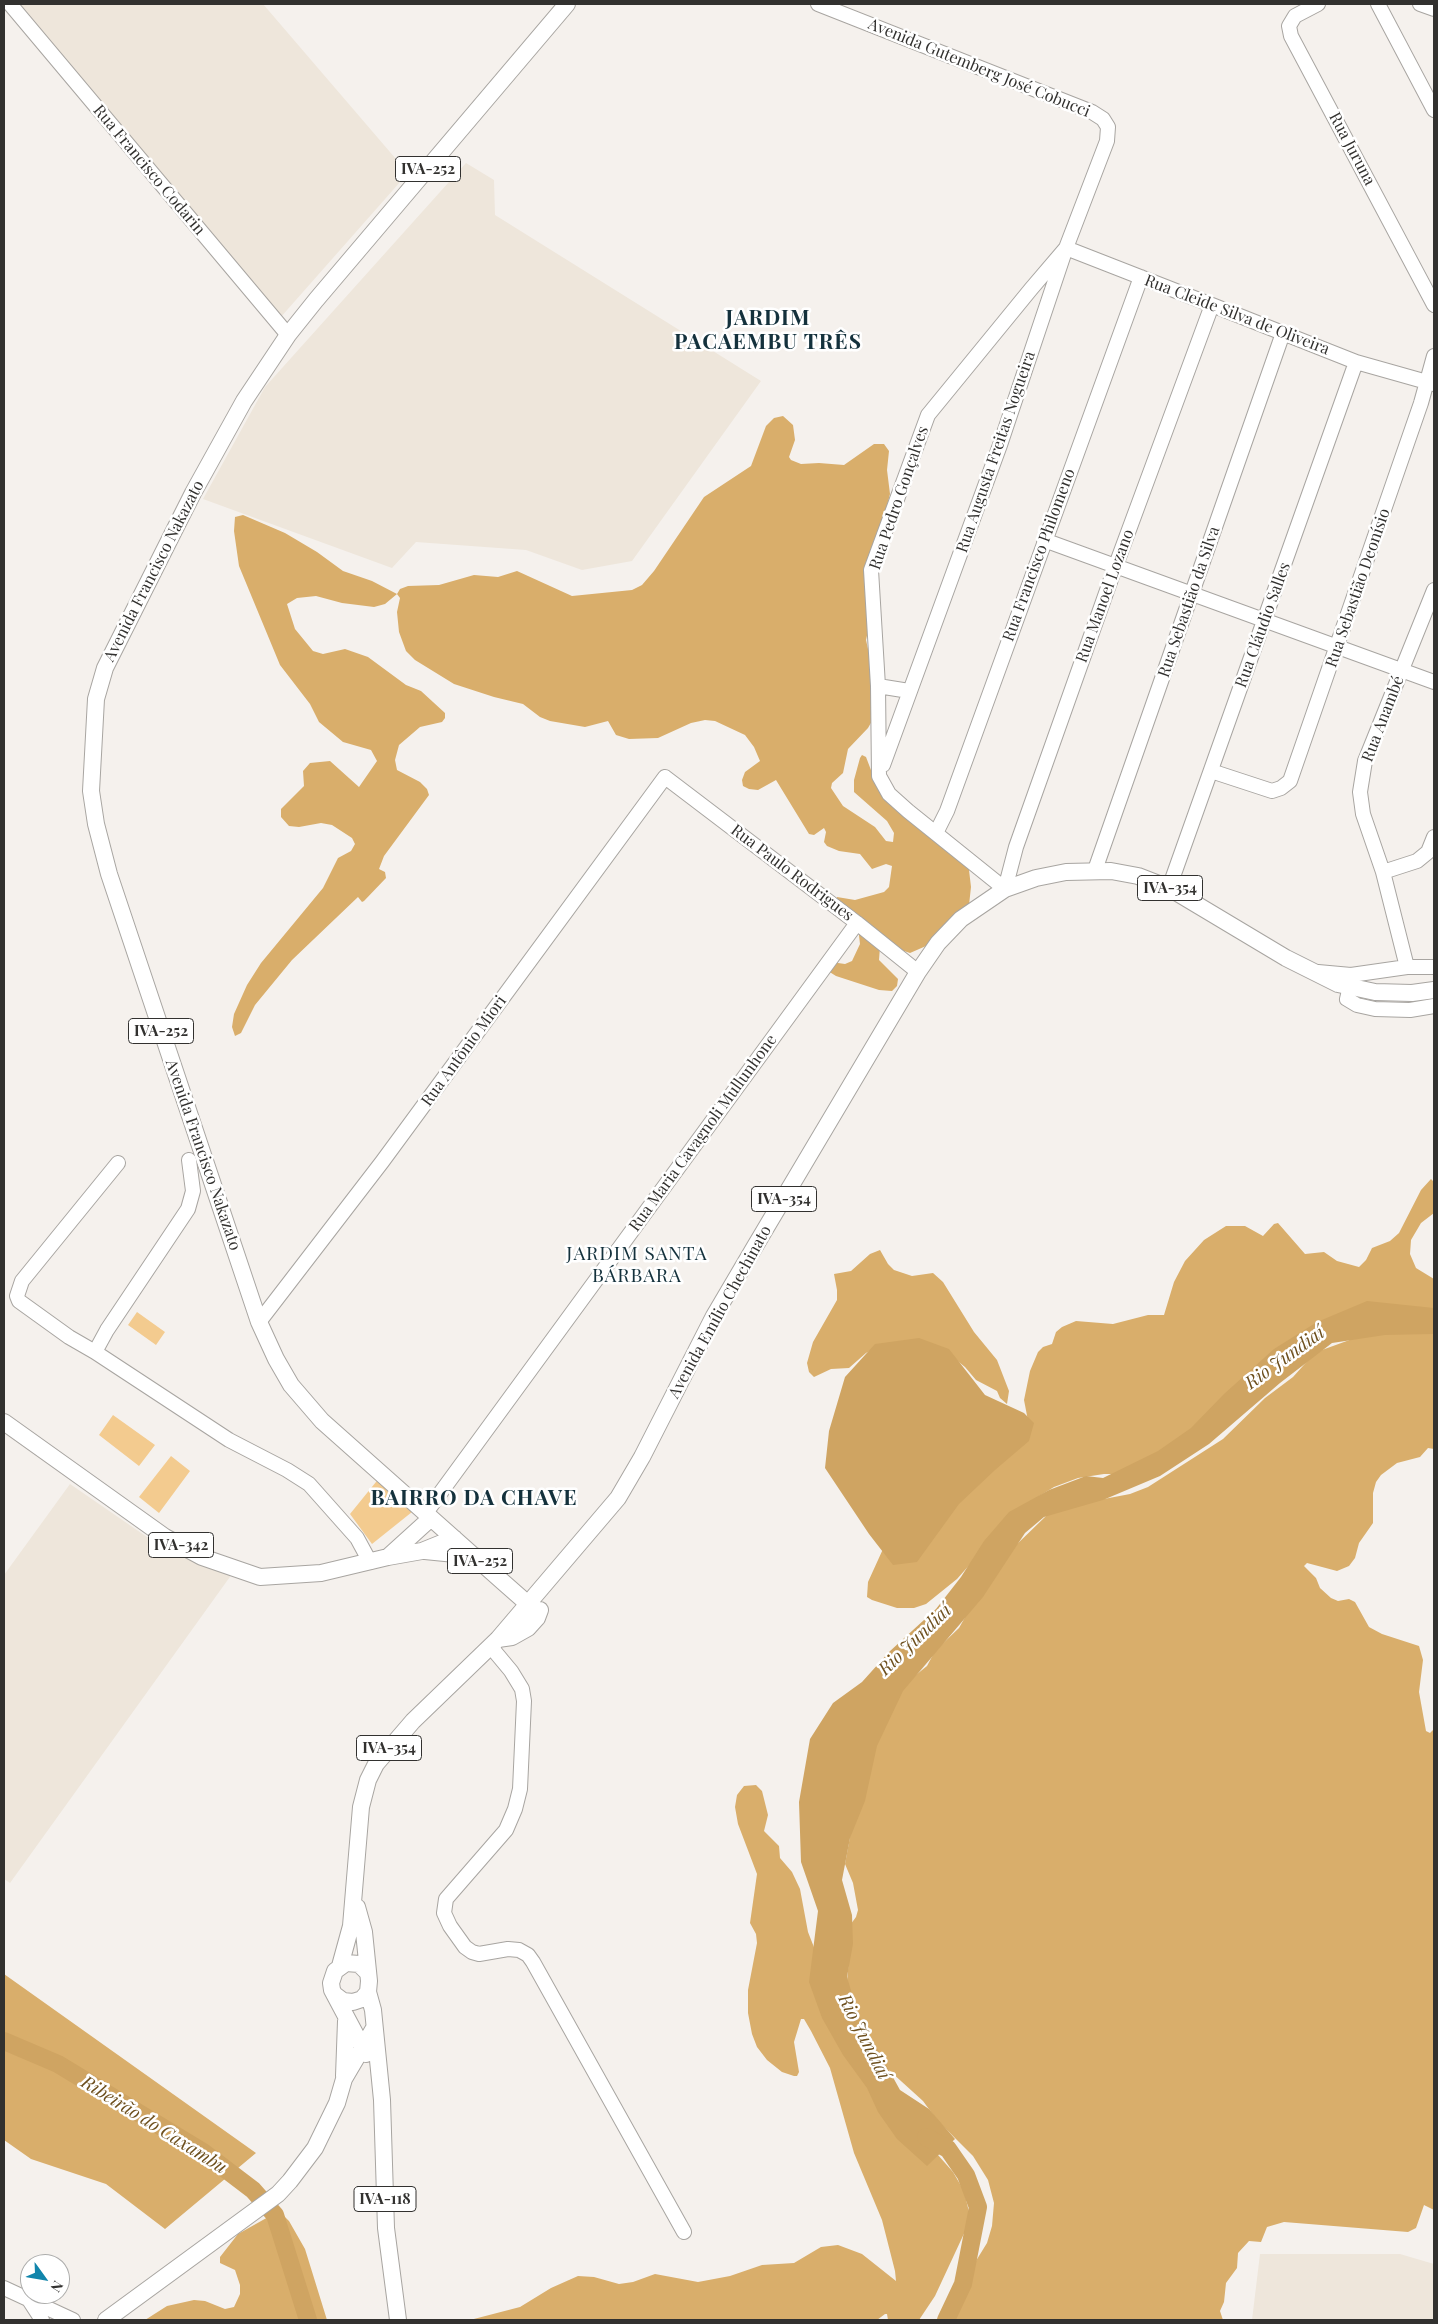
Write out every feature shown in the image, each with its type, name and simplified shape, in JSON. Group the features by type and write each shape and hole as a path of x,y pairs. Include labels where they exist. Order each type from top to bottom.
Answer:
{"main road":[{"name":"Avenida Francisco Nakazato","path":"532,1611 475,1556 322,1421 291,1385 259,1322 109,874 96,824 91,791 96,699 105,668 192,493 244,401 288,335 567,4"},
{"name":"Avenida Emílio Chechinato","path":"494,1643 512,1637 528,1628 532,1611 546,1584 618,1498 642,1457 724,1300 918,972 938,943 961,919 1005,889 1036,878 1066,872 1095,870 1138,876 1169,888 1312,971 1338,984 1375,992 1412,993 1434,990"},
{"name":"IVA-342","path":"4,1422 143,1522 202,1557 260,1577 321,1573 388,1557"},
{"name":"Rua Maria Cavagnoli Mullunhone","path":"388,1557 428,1516"},
{"path":"388,1557 422,1551 454,1538"},
{"path":"422,1551 475,1556"},
{"name":"IVA-354","path":"340,1966 350,1932 357,1834 368,1780 376,1764 413,1721 494,1643"},
{"name":"IVA-354","path":"354,1895 364,1932 368,1973"},
{"path":"352,1963 364,1968 368,1973 368,1992 362,1999 353,2002 343,2001 332,1990 332,1976 340,1966 352,1963"},
{"name":"IVA-118","path":"368,1992 382,2100 386,2228 398,2320"},
{"name":"IVA-118","path":"335,1995 379,2078"},
{"path":"106,2320 278,2194 302,2168 315,2148 337,2103 344,2078 346,2016"},
{"path":"344,2078 374,2028"}],"street":[{"name":"Rua Francisco Codarin","path":"10,4 288,335"},
{"name":"Avenida Gutemberg José Cobucci","path":"818,4 1092,112 1103,119 1108,127"},
{"name":"Rua Juruna","path":"1318,4 1295,16 1289,26 1292,36 1434,305"},
{"path":"1378,4 1434,110"},
{"path":"1420,4 1434,9"},
{"name":"Rua Augusta Freitas Nogueira","path":"879,776 1000,445 1066,248 1107,141 1108,127"},
{"name":"Rua Cleide Silva de Oliveira","path":"1066,248 1356,362 1430,383"},
{"name":"Rua Pedro Gonçalves","path":"879,776 878,686 871,570 928,415 1066,248"},
{"name":"Rua Francisco Philomeno","path":"936,833 948,810 1044,540 1141,277"},
{"name":"Rua Manoel Lozano","path":"1005,889 1016,848 1116,565 1212,305"},
{"name":"Rua Sebastião da Silva","path":"1095,870 1283,333"},
{"name":"Rua Cláudio Salles","path":"1169,888 1356,362"},
{"path":"1410,376 1433,364"},
{"name":"Rua Sebastião Deonísio","path":"1211,771 1272,791 1281,788 1290,781 1430,383 1433,364"},
{"path":"1044,540 1434,682"},
{"name":"Rua Anambé","path":"1408,967 1383,872 1363,814 1360,792 1365,761 1434,590"},
{"path":"878,686 909,690"},
{"path":"879,776 889,794 1005,889"},
{"name":"Rua Antônio Miori","path":"259,1322 399,1140 665,777"},
{"name":"Rua Paulo Rodrigues","path":"665,777 857,922 918,972"},
{"path":"1383,872 1417,861 1428,852 1434,837"},
{"name":"Rua Maria Cavagnoli Mullunhone","path":"428,1516 857,922"},
{"path":"1312,971 1351,975 1408,967 1434,968"},
{"path":"1350,986 1347,1000 1357,1005 1375,1009 1410,1010 1434,1006"},
{"path":"94,1352 188,1209 193,1191 189,1160"},
{"path":"118,1163 22,1282 17,1296 19,1301 61,1331 230,1440 287,1470 309,1484 357,1538 370,1562"},
{"path":"494,1643 522,1689 524,1701 520,1789 506,1830 446,1899 444,1912 450,1926 465,1947 472,1952 479,1954 508,1949 518,1950 528,1955 684,2232"},
{"path":"4,2288 20,2295"},
{"path":"32,2304 42,2320"},
{"path":"39,2304 73,2320"}],"shaded area":[{"path":"19,4 263,4 408,173 280,318"},
{"path":"466,163 494,180 495,215 761,381 632,561 582,570 526,550 416,542 392,568 203,499 265,387"},
{"path":"783,416 793,425 795,440 789,457 791,460 801,464 844,465 874,444 884,444 889,451 887,470 890,494 875,555 872,613 866,640 874,676 872,721 868,728 848,749 843,773 832,783 831,788 843,806 875,827 886,841 893,842 894,833 887,821 854,792 854,780 860,758 862,755 866,757 874,778 958,847 969,870 971,887 969,905 926,946 910,953 886,945 880,947 879,960 898,979 897,986 892,991 879,990 836,976 828,971 831,962 845,964 852,961 860,944 858,927 837,901 837,897 855,900 884,892 889,887 892,866 886,864 872,869 860,854 839,851 827,846 824,842 826,832 824,828 814,835 809,834 776,780 758,790 743,786 742,780 745,772 760,761 754,747 745,735 715,721 705,720 691,723 658,738 629,739 616,735 608,721 585,727 550,721 540,717 523,704 454,684 415,660 406,651 399,632 397,612 400,598 397,594 400,589 408,586 439,585 474,575 498,577 517,571 572,596 632,590 642,585 654,571 704,497 751,466 766,426 774,418"},
{"path":"243,515 285,533 317,552 343,571 372,581 397,594 385,604 374,607 342,603 316,596 297,598 287,604 295,629 313,651 323,654 345,649 368,657 406,685 421,691 445,713 445,718 442,722 420,727 399,745 395,760 397,770 420,782 427,789 429,795 384,856 379,869 385,872 386,878 364,901 362,902 358,897 292,960 255,1005 241,1033 235,1036 232,1027 234,1014 247,985 261,963 323,888 338,858 351,851 355,844 352,838 332,825 321,823 299,827 289,826 281,817 281,809 304,786 303,771 310,763 330,761 359,787 377,761 371,750 343,742 319,722 310,704 280,665 239,566 234,531 235,517"},
{"path":"1431,1179 1434,1182 1434,1213 1421,1223 1411,1240 1410,1254 1416,1268 1434,1279 1434,1311 1384,1307 1135,1474 1104,1474 1078,1478 1054,1487 1036,1498 1010,1519 957,1579 926,1604 914,1608 897,1608 867,1597 868,1582 883,1549 1030,1431 1024,1400 1030,1371 1038,1352 1043,1347 1052,1344 1056,1332 1062,1327 1076,1321 1113,1324 1148,1315 1164,1315 1174,1282 1185,1261 1204,1240 1226,1226 1245,1226 1263,1236 1274,1224 1278,1223 1305,1254 1324,1252 1337,1261 1359,1267 1366,1260 1372,1248 1390,1241 1399,1233 1421,1190"},
{"path":"880,1250 894,1270 912,1276 933,1273 943,1282 974,1332 997,1360 1009,1391 1007,1404 1000,1398 997,1391 976,1380 965,1367 950,1355 877,1347 866,1353 849,1368 831,1369 814,1377 809,1372 807,1363 813,1342 837,1300 834,1274 851,1271 870,1254"},
{"path":"137,1312 165,1332 156,1345 128,1325"},
{"path":"1434,1328 1434,1449 1428,1448 1420,1457 1397,1463 1381,1475 1376,1482 1373,1493 1373,1523 1359,1543 1355,1558 1349,1566 1337,1571 1307,1563 1304,1566 1316,1578 1320,1588 1331,1598 1338,1601 1349,1599 1355,1602 1369,1627 1382,1634 1419,1646 1423,1660 1419,1692 1426,1731 1430,1733 1434,1729 1434,2210 1424,2205 1416,2228 1408,2232 1284,2222 1267,2227 1261,2242 1249,2241 1238,2253 1237,2268 1226,2283 1224,2302 1220,2311 1223,2320 947,2320 966,2277 987,2243 992,2226 994,2203 988,2180 973,2156 937,2120 923,2101 880,2062 860,2031 847,1981 849,1959 845,1932 856,1917 858,1910 853,1883 845,1864 867,1744 906,1683 927,1666 935,1651 959,1628 972,1605 1012,1549 1046,1516 1062,1507 1130,1494 1148,1487 1223,1439 1265,1398 1293,1377 1311,1357 1322,1350 1355,1338"},
{"path":"113,1415 155,1445 139,1466 99,1435"},
{"path":"171,1456 190,1471 159,1513 139,1497"},
{"path":"380,1477 412,1512 372,1544 350,1514"},
{"path":"70,1484 147,1537 232,1574 10,1883 4,1879 4,1575"},
{"path":"756,1785 762,1791 768,1815 764,1831 779,1846 780,1858 792,1872 800,1889 808,1932 817,1955 938,2155 953,2172 964,2191 969,2212 968,2225 935,2296 919,2320 888,2320 887,2314 885,2314 877,2320 470,2320 520,2307 551,2288 578,2276 594,2277 619,2284 633,2282 655,2274 698,2282 730,2276 762,2265 794,2263 821,2247 838,2245 862,2254 896,2281 882,2220 854,2153 830,2068 811,2031 804,2019 801,2019 794,2042 799,2072 797,2076 782,2072 767,2060 757,2047 752,2034 748,2013 748,1990 757,1943 756,1934 750,1923 757,1874 738,1824 735,1807 737,1795 744,1786"},
{"path":"4,1974 256,2153 165,2229 106,2184 31,2159 4,2140"},
{"path":"282,2214 289,2221 305,2249 327,2320 145,2320 167,2306 194,2300 205,2301 225,2309 234,2307 240,2294 240,2285 235,2270 220,2263 220,2257 238,2234 270,2216"},
{"path":"1260,2254 1400,2254 1434,2264 1434,2320 1252,2320"}],"water":[{"path":"1367,1301 1434,1308 1434,1334 1385,1335 1332,1343 1280,1383 1209,1444 1160,1476 1103,1500 1044,1517 1025,1533 983,1597 903,1691 877,1746 865,1801 850,1838 842,1880 852,1915 853,1944 847,1977 858,2014 900,2090 929,2109 955,2139 927,2166 897,2139 878,2112 867,2088 843,2055 822,2018 809,1982 818,1911 801,1862 799,1802 810,1739 833,1703 862,1682 889,1652 936,1609 961,1577 984,1541 1009,1512 1049,1490 1086,1476 1103,1478 1158,1451 1191,1428 1224,1394 1274,1349 1317,1322"},
{"path":"919,1338 949,1349 985,1395 1024,1413 1034,1423 1029,1441 959,1504 917,1562 893,1565 869,1534 825,1468 829,1431 845,1377 875,1344"}],"waterway":[{"name":"Ribeirão do Caxambu","path":"4,2041 58,2064 203,2152 253,2190 275,2215 308,2320"},
{"name":"Rio Jundiaí","path":"926,2137 948,2149 966,2175 978,2207 963,2284 946,2320"}],"district":[{"name":"JARDIM PACAEMBU TRÊS","path":"768,330"},
{"name":"JARDIM SANTA BÁRBARA","path":"637,1265"},
{"name":"BAIRRO DA CHAVE","path":"474,1498"}]}
